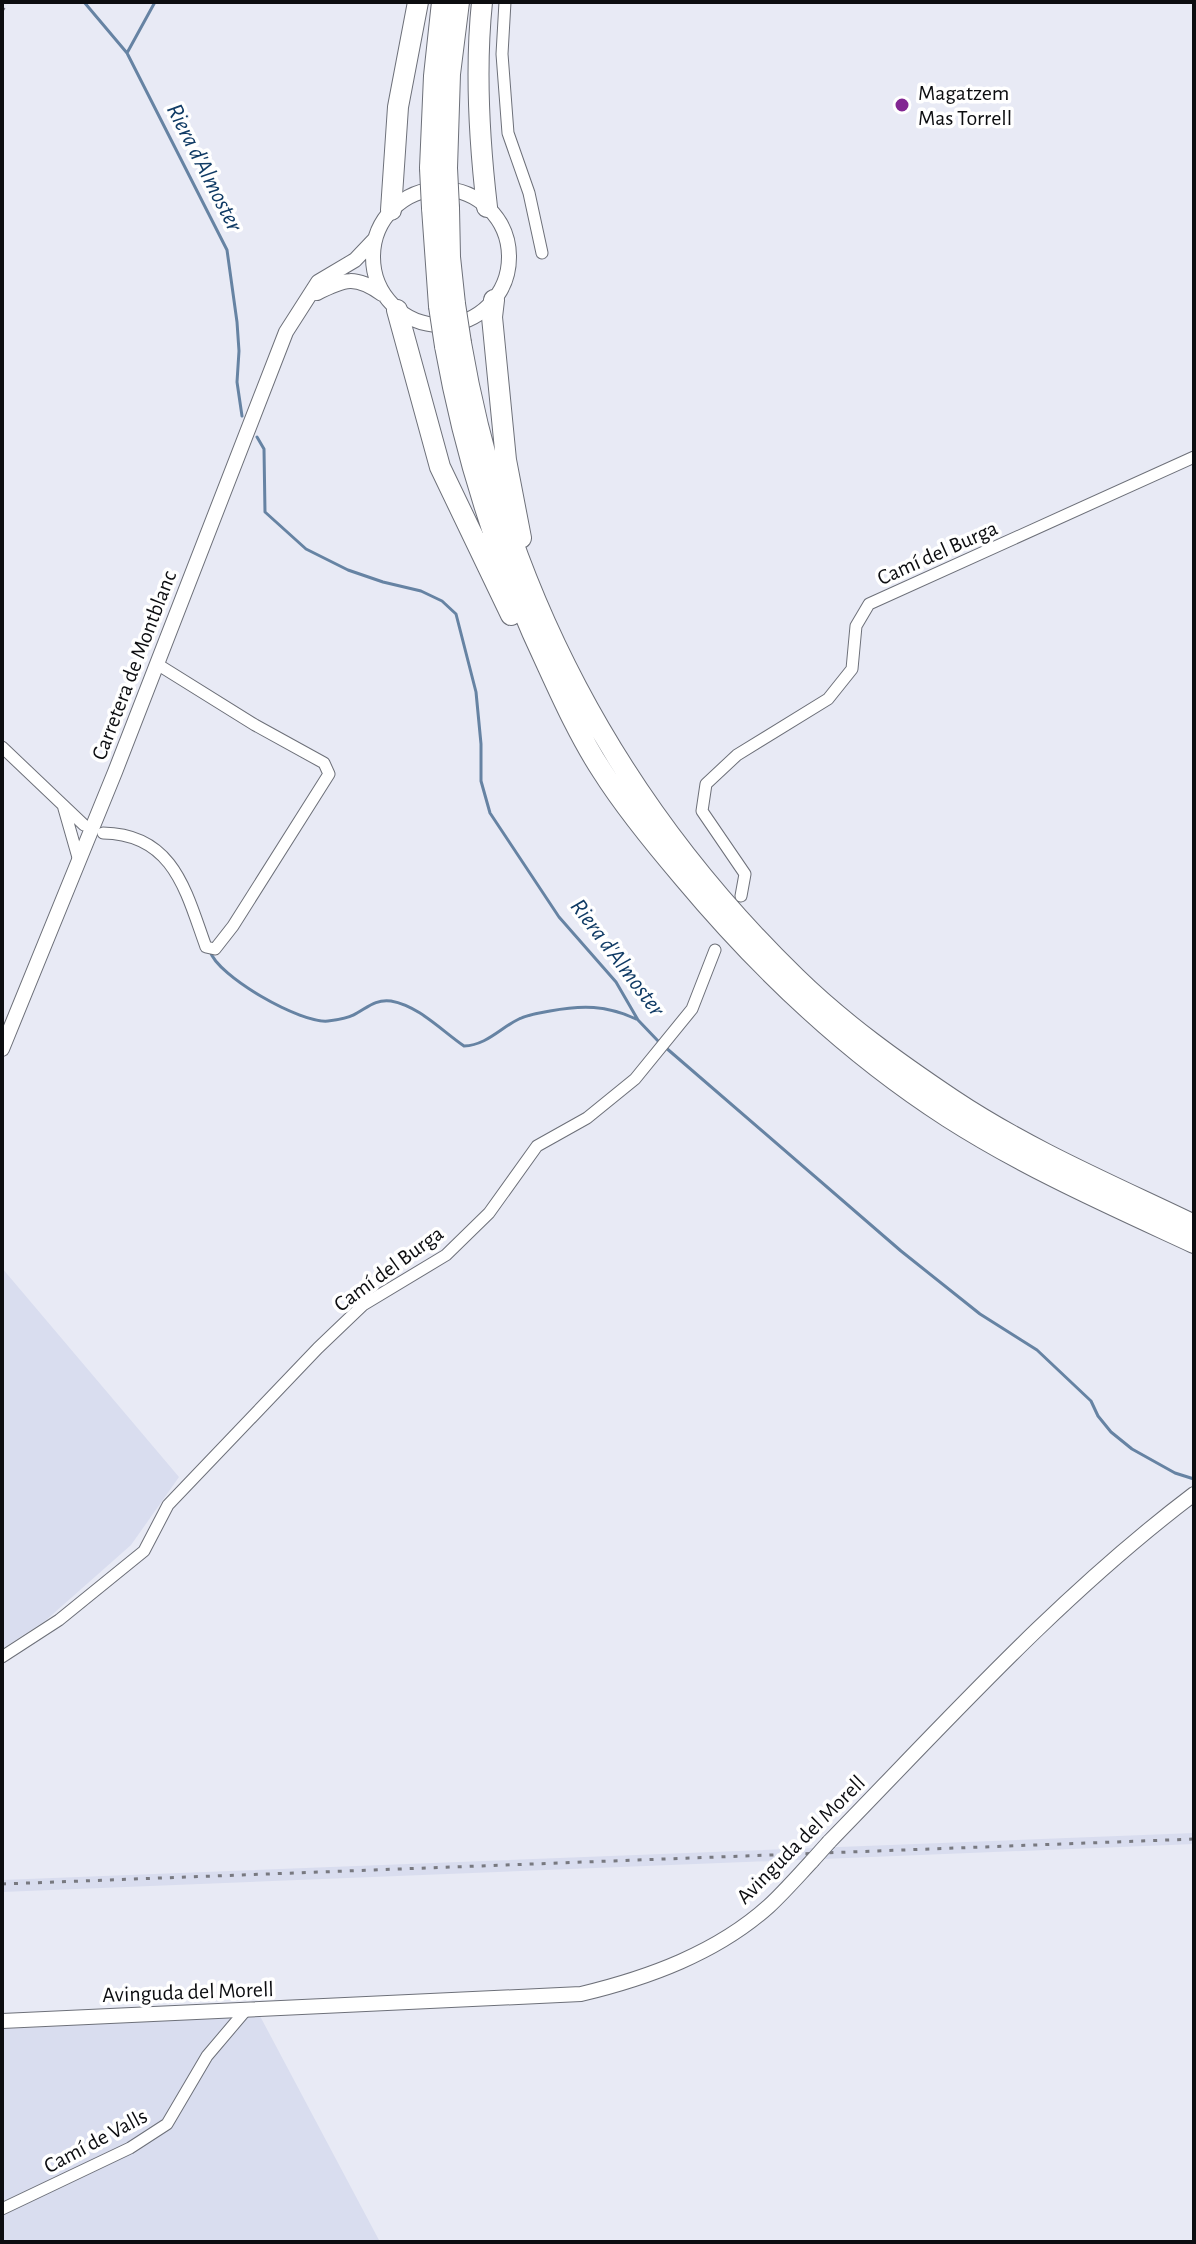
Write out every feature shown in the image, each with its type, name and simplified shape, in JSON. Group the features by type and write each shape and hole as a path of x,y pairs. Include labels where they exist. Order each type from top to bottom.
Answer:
{"highway":[{"path":"391,210 398,107 418,2"},
{"path":"442,2 434,76 440,208 457,415 484,510 521,610 601,771"},
{"path":"439,168 459,2"},
{"path":"482,2 477,48 481,156 487,207"},
{"path":"494,300 492,317 506,460 521,536 541,598 625,772"},
{"path":"390,302 440,467 476,547 556,705 660,850 723,925 786,991 864,1057 952,1109 1040,1171 1194,1243"},
{"path":"453,344 499,507 534,603 576,689 625,772 672,839 735,913 797,978 1037,1178 1155,1236 1194,1259"},
{"path":"952,1109 1194,1215"},
{"path":"952,1109 1194,1225"}],"street":[{"path":"505,2 502,54 508,133 529,193 542,253"},
{"path":"306,298 343,281 357,280 365,282 390,302 424,324 455,324 483,311 494,300 507,274 509,249 499,222 487,207 475,198 446,189 416,193 391,210 374,240 373,269 390,302"},
{"name":"Carretera de Montblanc","path":"2,1049 286,332 318,282 355,260 374,240"},
{"name":"Camí del Burga","path":"741,896 745,874 702,811 706,784 737,755 828,699 852,669 856,626 869,604 1194,457"},
{"path":"103,833 136,837 165,856 185,889 206,947 215,949 233,926 329,774 324,763 255,725 157,664"},
{"path":"2,747 84,825"},
{"path":"63,804 79,861"},
{"name":"Camí del Burga","path":"2,1657 59,1620 144,1551 168,1505 318,1348 363,1305 446,1255 489,1213 537,1146 587,1118 635,1079 692,1009 715,950"},
{"name":"Avinguda del Morell","path":"2,2021 581,1994 626,1983 691,1958 768,1907 1061,1604 1138,1536 1194,1494"},
{"name":"Camí de Valls","path":"2,2209 130,2148 167,2124 207,2056 246,2010"}],"shaded area":[{"path":"2,1268 179,1477 131,1545 45,1621 2,1649"},
{"path":"1194,1833 1194,1844 2,1892 2,1880"},
{"path":"260,2016 380,2242 2,2242 2,2029"}],"waterway":[{"name":"Riera d'Almoster","path":"84,2 127,53 227,250 237,322 237,382 242,416"},
{"path":"127,53 155,2"},
{"name":"Riera d'Almoster","path":"257,437 264,449 265,512 306,549 348,570 421,591 442,601 456,614 476,692 481,781 490,813 559,917 616,982 638,1020 659,1042"},
{"path":"210,951 216,961 243,985 299,1015 315,1020 335,1020 351,1016 377,1002 391,1001 421,1013 464,1046 486,1039 523,1017 562,1009 604,1009 636,1019"},
{"name":"Riera d'Almoster","path":"665,1047 901,1251 980,1314 1037,1350 1091,1401 1111,1432 1132,1449 1175,1473 1194,1479"}],"railway":[{"path":"2,11 8,2"},
{"path":"2,1884 1194,1839"}],"place":[{"name":"Magatzem Mas Torrell","path":"902,105"}]}
